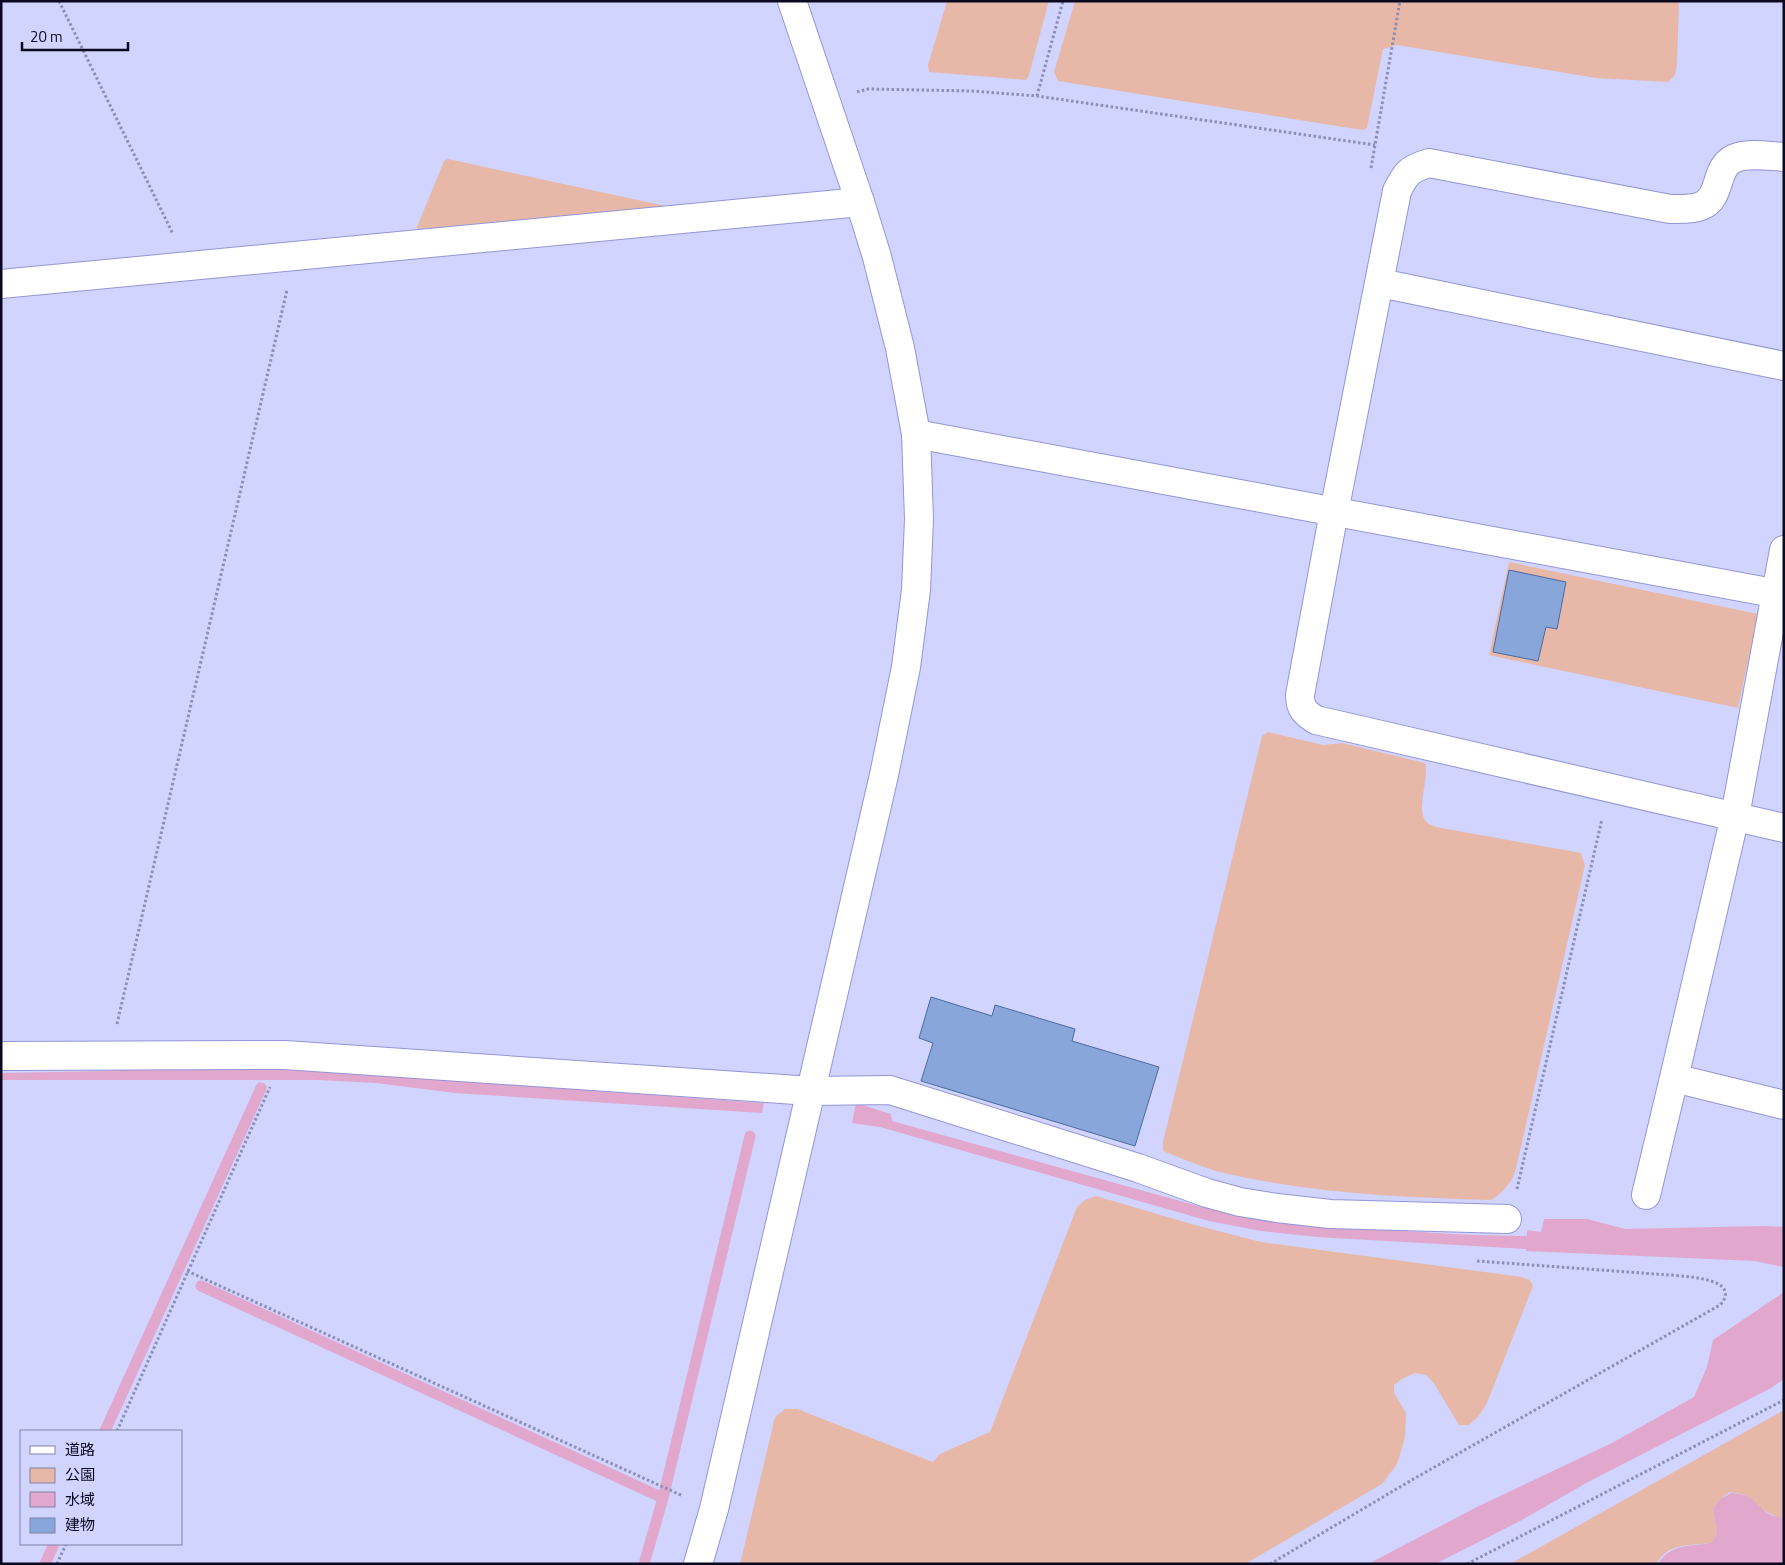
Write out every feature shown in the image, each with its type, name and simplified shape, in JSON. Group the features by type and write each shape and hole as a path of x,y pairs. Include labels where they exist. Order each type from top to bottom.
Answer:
{"street":[{"path":"698,1564 714,1510 884,775 906,667 916,590 919,520 916,434 900,348 890,303 860,202 792,1"},
{"path":"1784,157 1744,156 1734,159 1725,164 1710,200 1702,206 1687,209 1670,209 1429,163 1414,167 1404,178 1397,192 1334,512 1300,702 1301,708 1316,720 1784,828"},
{"path":"1,284 860,202"},
{"path":"1380,283 1784,366"},
{"path":"916,434 1779,594"},
{"path":"1646,1195 1735,816 1779,594 1784,550"},
{"path":"1,1056 285,1055 811,1092 890,1090 1240,1202 1330,1214 1507,1219"},
{"path":"1674,1078 1784,1104"}],"path":[{"path":"59,1 189,266"},
{"path":"1037,96 1063,1"},
{"path":"868,89 972,91 1037,96 1375,145"},
{"path":"110,1056 294,257"},
{"path":"1507,1219 1516,1195 1609,787"},
{"path":"117,1430 273,1082"},
{"path":"1270,1564 1410,1481 1720,1305 1725,1299 1726,1293 1718,1284 1708,1280 1477,1261"},
{"path":"187,1272 714,1510"},
{"path":"1467,1564 1784,1400"},
{"path":"58,1564 66,1545"}],"green space":[{"path":"947,1 1049,1 1026,80 929,72 928,65"},
{"path":"1075,1 1679,1 1677,64 1675,75 1668,82 1596,78 1397,45 1383,49 1367,128 1362,130 1058,81 1054,72"},
{"path":"448,159 670,207 668,210 418,229 417,227 444,161"},
{"path":"1509,562 1758,614 1738,708 1489,655"},
{"path":"1268,732 1323,745 1342,743 1425,763 1422,813 1424,819 1429,824 1441,828 1581,853 1585,865 1515,1173 1499,1195 1491,1200 1354,1193 1287,1185 1220,1172 1163,1151 1163,1142 1262,736"},
{"path":"1096,1196 1261,1242 1522,1277 1530,1280 1533,1286 1487,1403 1478,1417 1469,1425 1459,1425 1433,1382 1426,1375 1415,1373 1402,1379 1394,1385 1394,1393 1406,1413 1405,1438 1397,1464 1382,1484 1245,1564 740,1564 775,1417 785,1409 797,1409 933,1462 940,1454 990,1432 1077,1207 1085,1200"},
{"path":"1784,1410 1784,1517 1777,1517 1759,1508 1746,1495 1730,1492 1720,1499 1713,1508 1717,1534 1711,1543 1673,1548 1661,1557 1656,1564 1510,1564"}],"water":[{"path":"150,1067 323,1071 764,1103 762,1113 455,1093 376,1083 318,1080 1,1080 1,1073 104,1071"},
{"path":"856,1103 891,1114 892,1121 1209,1209 1247,1217 1286,1222 1445,1234 1506,1236 1527,1236 1527,1230 1541,1232 1544,1219 1587,1219 1625,1229 1784,1227 1784,1267 1755,1261 1526,1251 1526,1249 1317,1237 1261,1231 1209,1221 880,1127 852,1123"},
{"path":"1784,1292 1784,1379 1771,1388 1588,1482 1520,1521 1435,1564 1368,1564 1477,1507 1612,1443 1694,1397 1707,1367 1713,1340"},
{"path":"1731,1493 1747,1496 1767,1513 1777,1517 1784,1517 1784,1564 1658,1564 1663,1557 1675,1549 1711,1543 1717,1534 1713,1508 1720,1499"}],"building":[{"path":"1509,570 1566,582 1557,629 1546,627 1538,661 1493,652"},
{"path":"931,997 992,1016 995,1005 1075,1029 1072,1041 1159,1067 1135,1146 921,1081 933,1043 919,1038"}],"waterway":[{"path":"105,1430 261,1088"},
{"path":"644,1564 663,1498 750,1136"},
{"path":"201,1286 663,1498"},
{"path":"45,1564 54,1545"}]}
